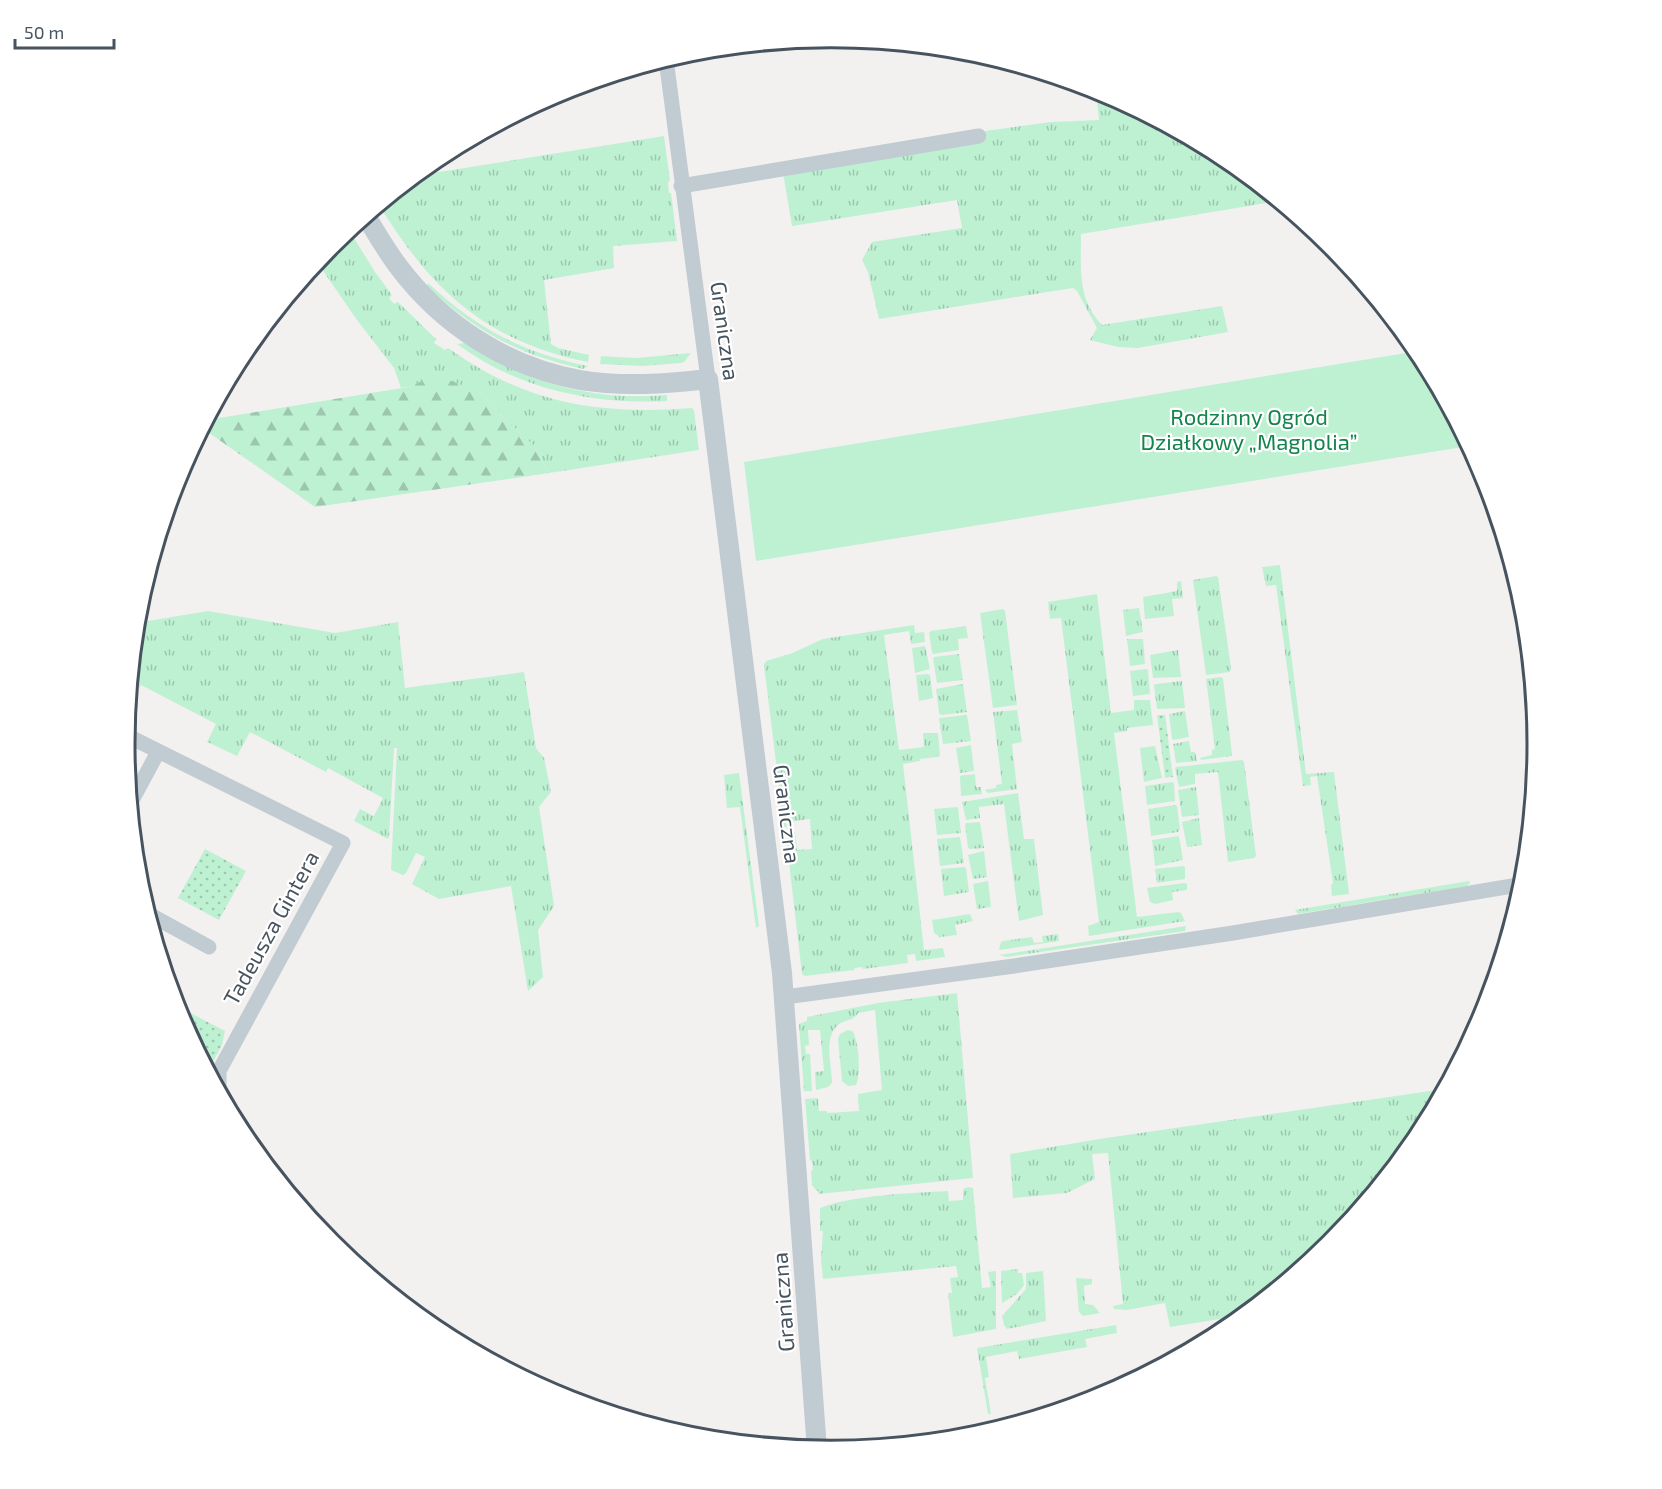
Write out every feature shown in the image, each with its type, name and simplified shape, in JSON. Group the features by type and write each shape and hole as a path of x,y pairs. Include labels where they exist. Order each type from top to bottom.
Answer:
{"street":[{"name":"Graniczna","path":"667,68 785,997 816,1441"},
{"path":"681,186 979,136"},
{"path":"370,223 398,266 424,296 460,329 509,357 557,374 603,383 650,384 708,379"},
{"name":"Tadeusza Gintera","path":"135,740 343,843 219,1071 219,1077"},
{"path":"136,792 158,752"},
{"path":"785,997 1233,933 1513,886"},
{"path":"156,918 209,947"}],"green space":[{"path":"1097,101 1179,141 1218,165 1268,203 1081,234 1082,282 1084,294 1094,315 1102,325 1222,306 1228,332 1138,348 1118,347 1090,340 1097,328 1077,291 1073,288 879,319 868,272 862,260 872,242 962,228 957,200 792,226 783,173 987,138 985,131 1051,122 1099,120"},
{"path":"664,136 670,181 668,182 669,193 671,193 677,241 613,246 614,268 544,280 551,344 558,348 589,355 588,362 552,353 520,341 491,326 465,308 420,263 399,236 383,212 433,173"},
{"path":"354,238 392,295 389,298 394,304 398,302 436,339 434,343 445,350 448,348 506,382 564,402 625,409 692,408 699,450 549,473 534,446 479,392 422,381 401,388 394,368 322,269"},
{"path":"428,283 483,326 521,346 564,361 588,366 583,369 559,363 499,339 463,317 427,287"},
{"path":"465,343 514,370 550,383 608,395 667,395 667,401 611,400 557,391 530,383 480,360 457,344"},
{"path":"691,353 681,363 642,366 600,364 601,356 636,358"},
{"name":"Rodzinny Ogród Działkowy „Magnolia”","path":"1407,353 1434,396 1461,447 756,561 744,462"},
{"path":"444,378 479,392 534,446 549,473 315,507 208,432 216,419 408,387 422,381"},
{"path":"1280,565 1306,774 1334,772 1349,894 1332,896 1331,885 1333,883 1317,776 1310,777 1311,785 1303,786 1276,585 1266,586 1262,567"},
{"path":"1218,577 1231,668 1230,672 1206,675 1193,580"},
{"path":"1181,581 1183,598 1172,599 1174,616 1145,619 1143,597 1177,591 1177,582"},
{"path":"1097,594 1111,713 1134,710 1134,700 1150,700 1153,725 1127,728 1127,731 1114,733 1137,917 1178,912 1185,921 1089,936 1088,926 1099,922 1061,618 1050,619 1048,602"},
{"path":"1139,608 1143,632 1126,636 1123,610"},
{"path":"1003,609 1017,705 993,708 980,613"},
{"path":"208,611 335,633 398,622 405,688 524,672 536,748 544,758 551,792 539,807 554,906 538,930 543,977 528,991 511,886 439,899 412,884 425,857 416,853 403,875 391,870 397,748 394,748 388,839 354,821 360,809 374,816 383,798 328,768 326,772 250,732 237,756 207,742 216,724 141,685 137,693 146,621"},
{"path":"914,625 915,633 924,632 925,642 911,644 909,631 884,635 899,750 924,747 923,733 938,733 940,755 938,757 903,764 924,950 943,948 945,957 916,961 915,954 907,955 908,963 805,976 802,974 787,845 789,833 795,832 797,850 812,849 810,819 786,822 787,827 784,827 764,665 766,661 790,654 823,639"},
{"path":"966,626 968,638 958,639 959,650 933,654 929,633 931,631"},
{"path":"1127,639 1143,639 1145,664 1130,666"},
{"path":"925,646 930,669 915,673 912,648"},
{"path":"1178,650 1181,677 1153,678 1150,655"},
{"path":"959,654 963,680 937,683 934,657"},
{"path":"1148,670 1150,694 1133,696 1130,671"},
{"path":"928,674 933,698 919,701 916,675"},
{"path":"1223,678 1232,754 1201,760 1200,758 1212,755 1212,750 1215,749 1206,679"},
{"path":"1182,681 1185,708 1157,709 1154,685"},
{"path":"963,684 967,712 941,715 936,689"},
{"path":"1017,710 1022,742 1012,744 1017,789 988,793 985,790 1002,784 993,712"},
{"path":"1185,711 1189,737 1173,740 1169,714"},
{"path":"967,715 971,741 943,744 939,718"},
{"path":"1157,715 1165,715 1173,777 1165,778"},
{"path":"1189,741 1191,752 1195,752 1197,761 1176,763 1173,744"},
{"path":"971,745 974,771 960,773 956,748"},
{"path":"1155,746 1162,778 1144,782 1140,748"},
{"path":"1242,760 1256,856 1228,862 1218,772 1195,774 1195,784 1179,787 1175,768"},
{"path":"739,773 759,926 756,928 740,807 727,808 724,775"},
{"path":"975,774 976,787 981,787 982,794 961,796 960,776"},
{"path":"1174,783 1175,801 1147,805 1145,786"},
{"path":"1196,787 1199,815 1182,817 1178,790"},
{"path":"1018,793 1024,839 1034,839 1043,915 1019,921 1004,804 979,807 980,818 966,820 962,802"},
{"path":"1175,805 1180,829 1178,832 1151,836 1148,809"},
{"path":"957,807 961,833 937,835 934,809"},
{"path":"1199,818 1202,845 1187,847 1182,822"},
{"path":"980,822 984,848 970,849 965,825"},
{"path":"1179,836 1183,860 1155,866 1152,840"},
{"path":"960,837 964,863 940,866 937,839"},
{"path":"205,849 246,871 219,920 178,898"},
{"path":"984,851 987,877 973,879 968,855"},
{"path":"964,867 969,892 944,896 941,869"},
{"path":"1185,867 1185,879 1157,883 1155,869"},
{"path":"988,881 991,907 977,909 973,884"},
{"path":"1469,881 1467,886 1298,914 1295,910"},
{"path":"1187,884 1187,890 1172,892 1173,900 1155,904 1150,902 1147,888"},
{"path":"970,914 973,921 955,925 957,935 940,937 934,933 932,920"},
{"path":"1186,926 1185,931 1006,957 1000,955"},
{"path":"1058,934 1059,941 999,950 1003,941 1032,937 1034,943 1043,942 1042,936"},
{"path":"957,993 973,1178 819,1194 812,1185 811,1171 813,1170 810,1160 805,1099 818,1098 819,1111 827,1111 827,1113 859,1111 858,1094 882,1090 875,1010 858,1013 854,1018 838,1025 833,1031 829,1052 832,1083 828,1087 816,1090 815,1072 824,1071 820,1030 808,1030 809,1045 805,1046 806,1054 810,1054 812,1091 804,1091 799,1024 807,1021 807,1017 878,1003"},
{"path":"188,1012 225,1031 222,1045 212,1064"},
{"path":"847,1030 852,1031 854,1035 859,1066 856,1085 848,1086 842,1081 838,1039 840,1034"},
{"path":"1436,1090 1384,1169 1355,1204 1290,1268 1226,1318 1170,1327 1165,1303 1127,1310 1114,1309 1113,1306 1123,1304 1108,1153 1092,1154 1095,1179 1067,1193 1013,1198 1010,1154"},
{"path":"973,1188 982,1288 991,1287 988,1272 996,1271 996,1329 953,1337 948,1293 952,1293 950,1278 958,1277 956,1266 823,1279 821,1259 823,1231 820,1231 820,1208 865,1197 948,1191 949,1201 963,1200 963,1189"},
{"path":"1018,1269 1018,1273 1022,1273 1024,1285 1017,1294 1002,1303 1001,1271"},
{"path":"1043,1271 1046,1321 1007,1329 1002,1316 1026,1289 1026,1273"},
{"path":"1076,1278 1092,1279 1092,1284 1084,1286 1085,1304 1093,1305 1100,1313 1083,1316 1079,1312"},
{"path":"1116,1325 1117,1333 1085,1339 1087,1347 1019,1359 1017,1351 986,1357 989,1377 985,1378 991,1414 988,1414 977,1348"}]}
